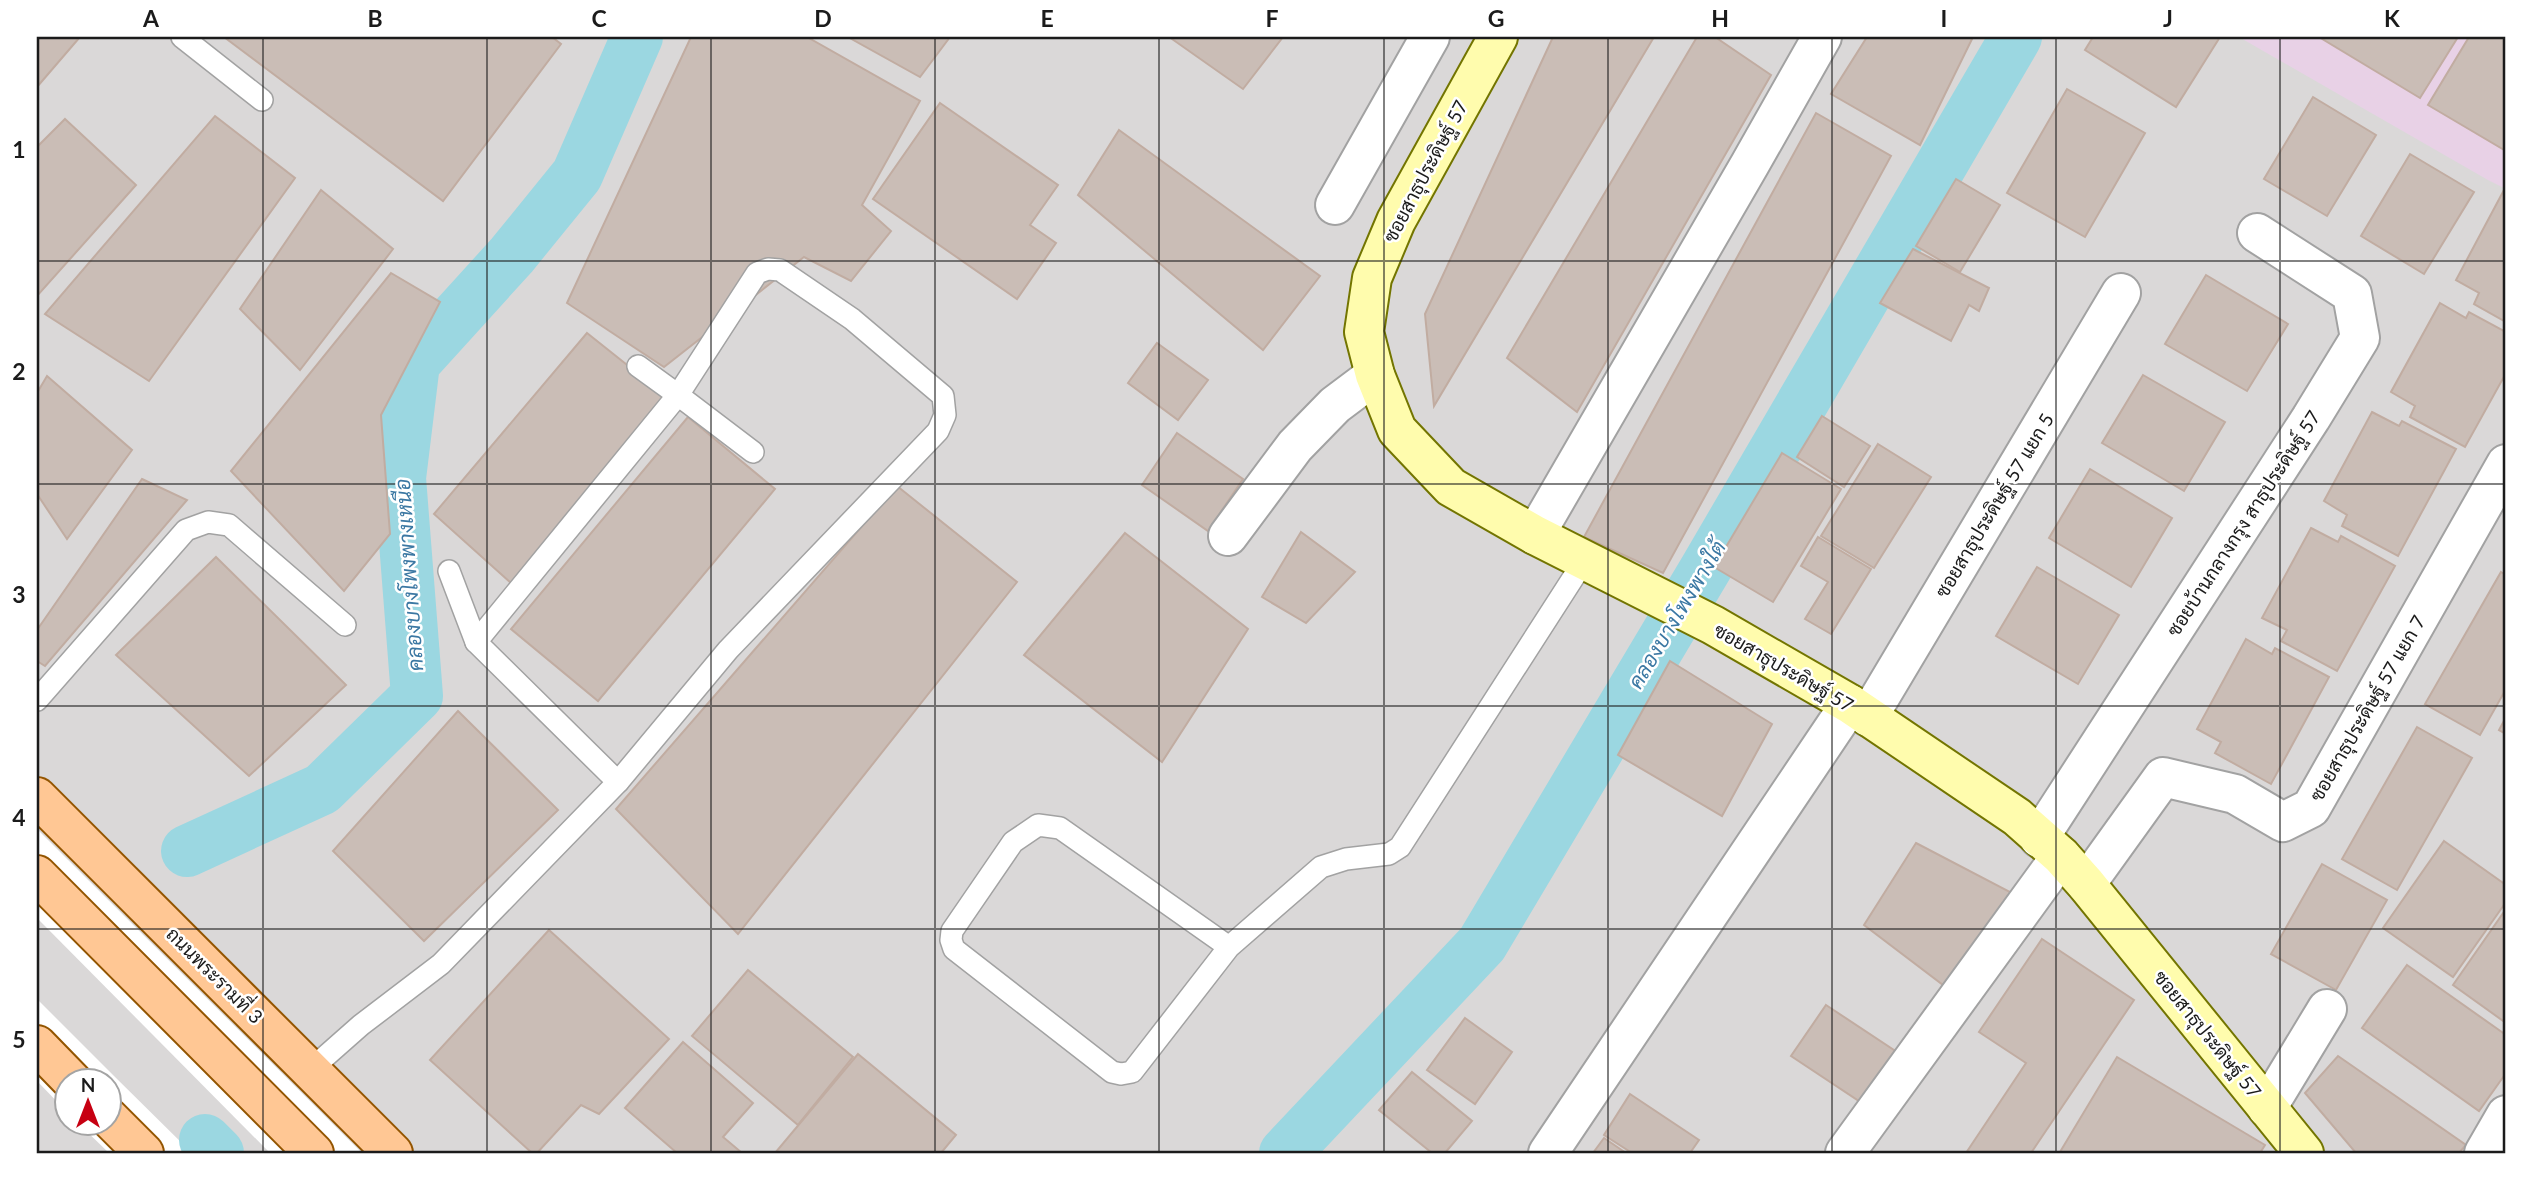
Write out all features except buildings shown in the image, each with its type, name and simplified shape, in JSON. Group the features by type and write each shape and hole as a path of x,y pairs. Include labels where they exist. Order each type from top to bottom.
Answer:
{"main road":[{"name":"ถนนพระรามที่ 3","path":"37,797 393,1153"},
{"path":"37,875 314,1153"},
{"path":"37,1045 59,1068"},
{"path":"122,1131 144,1153"}],"street":[{"path":"1335,205 1430,37"},
{"name":"ซอยสาธุประดิษฐ์ 57","path":"1498,37 1395,220 1372,278 1364,332 1375,375 1397,430 1451,487 1584,561 1713,625 1859,710 2017,817 2086,884 2304,1153"},
{"path":"1535,535 1822,37"},
{"name":"ซอยบ้านกลางกรุง สาธุประดิษฐ์ 57","path":"1845,1153 2050,847 2360,338 2351,294 2256,233"},
{"name":"ซอยสาธุประดิษฐ์ 57 แยก 5","path":"1548,1153 1859,710 2120,293"},
{"path":"1228,536 1295,446 1335,405 1375,375"},
{"name":"ซอยสาธุประดิษฐ์ 57 แยก 7","path":"2086,884 2163,777 2235,794 2283,822 2311,808 2506,464"},
{"path":"2267,1108 2327,1009"},
{"path":"2484,1153 2506,1115"}],"lane":[{"path":"182,37 262,100"},
{"path":"310,1070 361,1025 441,964 618,782 728,650 938,431 945,415 943,397 852,319 779,270 768,269 757,273 678,395 476,642"},
{"path":"638,366 753,452"},
{"path":"37,700 186,530 208,522 229,525 345,625"},
{"path":"1229,947 1060,828 1038,825 1013,842 951,931 954,949 1112,1072 1132,1072 1229,947 1321,867 1346,859 1389,854 1401,847 1584,561"},
{"path":"449,571 476,642 618,782"}],"shaded area":[{"path":"37,37 2506,37 2506,1153 37,1153"},
{"path":"2239,37 2506,37 2506,189 2488,180"}],"pier":[{"path":"37,829 362,1153 270,1153 37,918"},
{"path":"37,999 106,1068 52,1068 52,1097 37,1081"},
{"path":"122,1083 192,1153 109,1153 93,1138 122,1138"}],"waterway":[{"name":"คลองบางโพงพางเหนือ","path":"187,851 322,789 417,696 400,478 414,363 512,255 577,175 637,37"},
{"name":"คลองบางโพงพางใต้","path":"1285,1153 1482,944 1706,568 2016,37"},
{"path":"205,1140 218,1153"}]}
